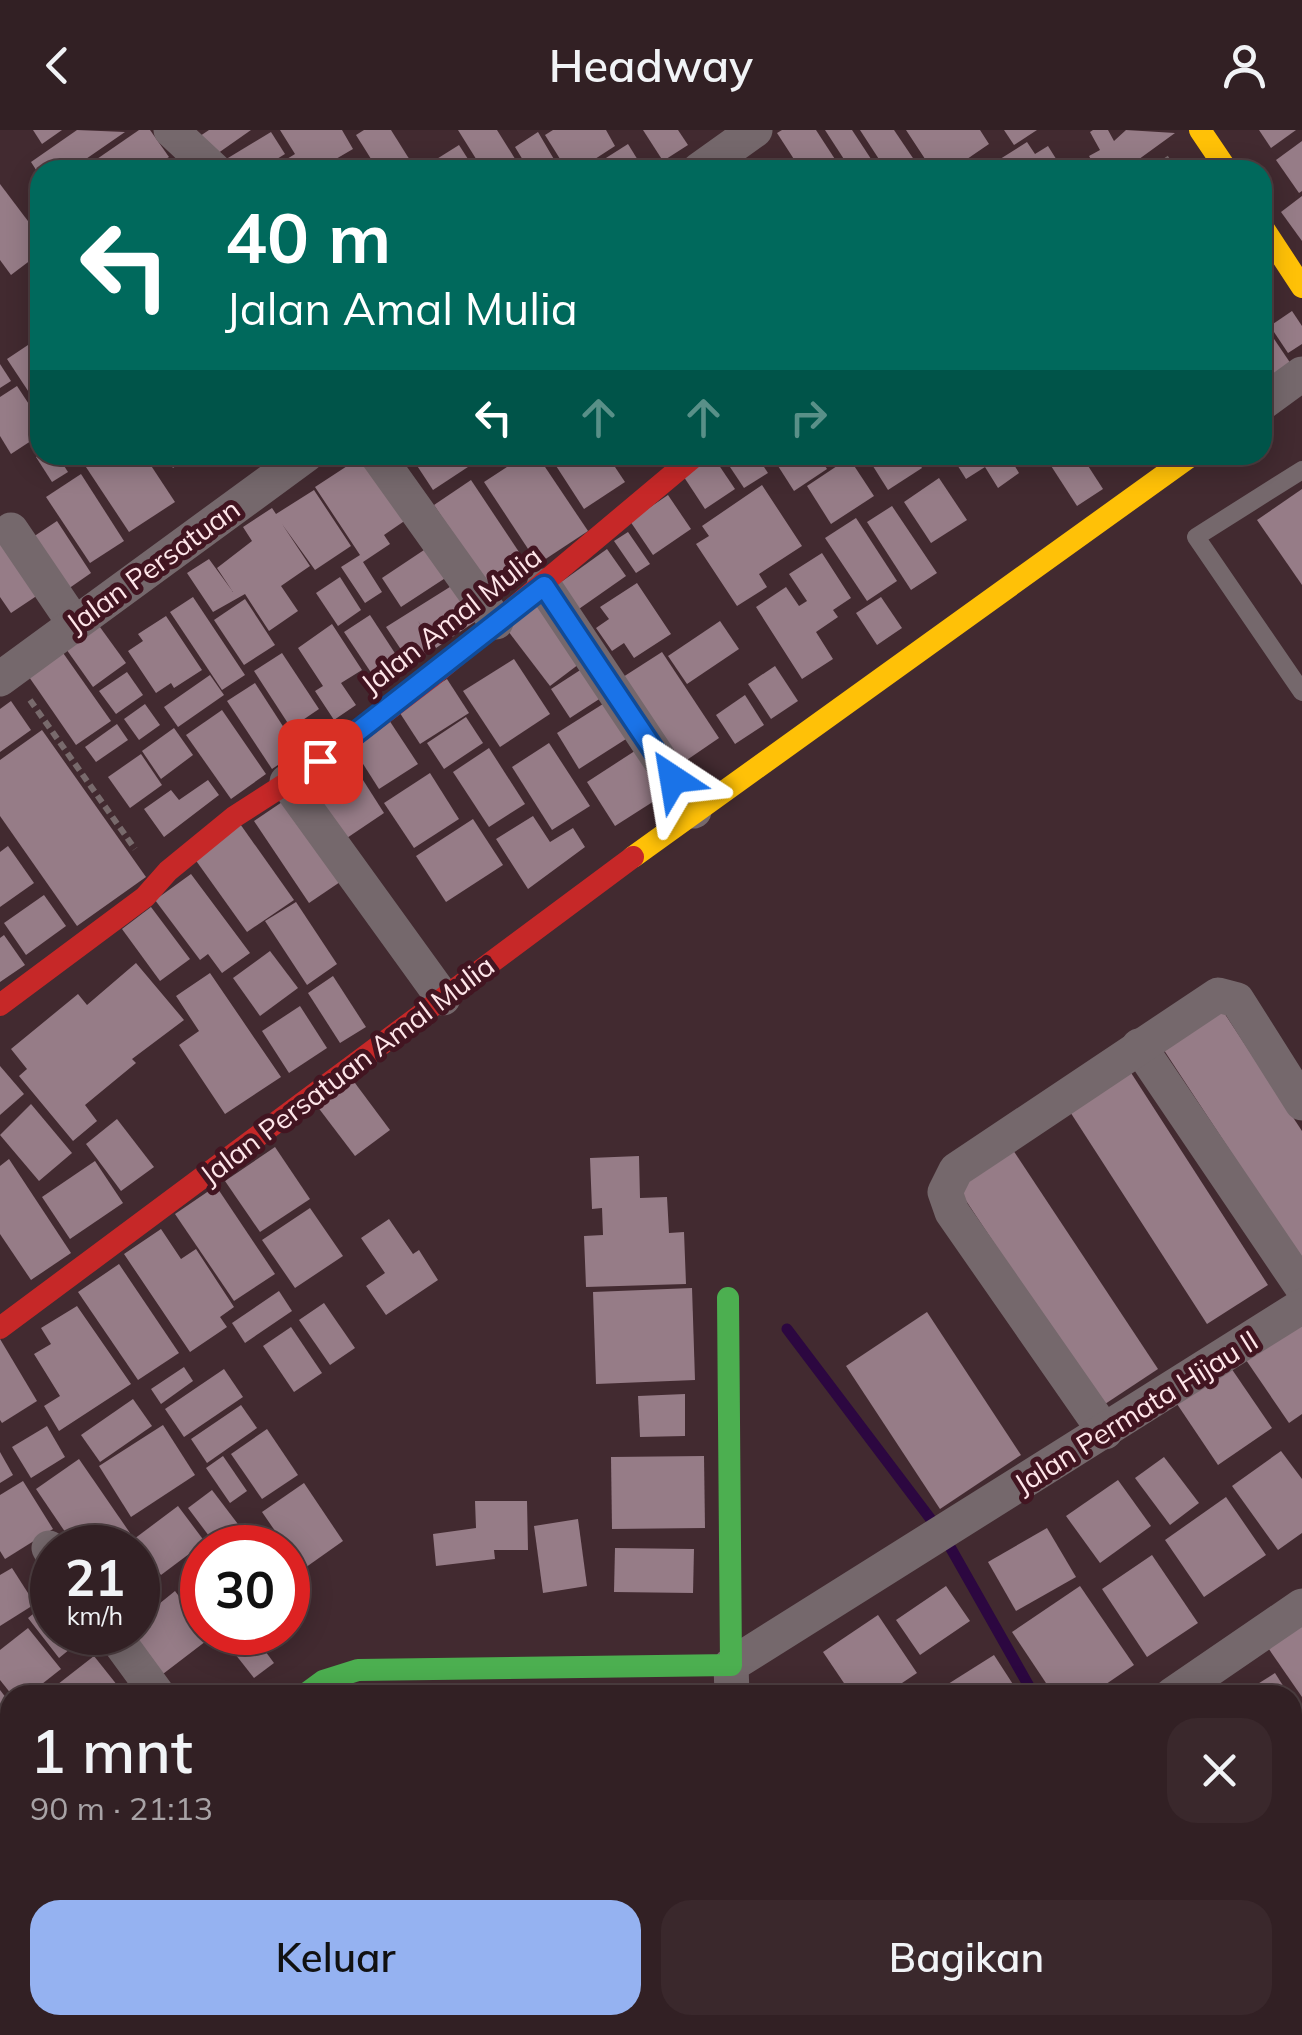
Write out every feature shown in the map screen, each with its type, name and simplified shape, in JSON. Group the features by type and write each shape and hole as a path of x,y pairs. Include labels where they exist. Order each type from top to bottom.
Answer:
{"street":[{"path":"171,130 203,160"},
{"path":"713,160 755,130"},
{"path":"1200,130 1220,160"},
{"path":"1272,241 1302,287"},
{"path":"1272,396 1302,374"},
{"name":"Jalan Persatuan","path":"5,675 292,465"},
{"path":"384,465 496,622"},
{"name":"Jalan Amal Mulia","path":"0,1005 114,922 234,817 352,738 544,586 684,465"},
{"name":"Jalan Persatuan Amal Mulia","path":"0,1328 694,811 1178,465"},
{"path":"11,530 74,624"},
{"path":"544,586 694,811"},
{"path":"287,782 443,998"},
{"path":"1105,1432 952,1212 945,1192 956,1170 1218,995 1237,1000 1302,1102"},
{"path":"1139,1046 1302,1287"},
{"path":"318,1685 358,1670 731,1680 728,1298"},
{"name":"Jalan Permata Hijau II","path":"731,1680 908,1555 1302,1306"},
{"path":"1187,1685 1302,1606"},
{"path":"129,1655 151,1685"}],"lane":[{"path":"1302,470 1196,537 1302,692"}],"path":[{"path":"5,675 158,883"}],"building":[{"path":"33,130 62,130 42,144"},
{"path":"77,130 125,132 84,160 34,160"},
{"path":"139,130 150,130 169,157 164,160 96,160"},
{"path":"209,130 251,130 214,156 200,136"},
{"path":"280,130 342,130 353,149 334,160 285,160 295,154"},
{"path":"364,130 391,130 410,160 372,160 356,135"},
{"path":"458,130 497,130 516,160 477,160"},
{"path":"553,130 606,130 615,146 593,160 561,160 545,135"},
{"path":"643,130 678,130 688,145 662,160"},
{"path":"816,130 836,160 795,160 777,133"},
{"path":"825,130 852,130 872,160 844,160"},
{"path":"860,130 894,130 914,160 880,160"},
{"path":"906,130 980,130 989,144 966,160 926,160"},
{"path":"1004,130 1037,130 1014,145"},
{"path":"1108,130 1114,141 1126,130 1175,133 1138,160 1091,160 1089,156 1100,150 1090,132"},
{"path":"1259,130 1296,130 1271,148"},
{"path":"271,132 285,154 275,160 225,160"},
{"path":"538,132 554,160 523,160 515,147"},
{"path":"1302,141 1302,191 1299,193 1276,160"},
{"path":"1027,142 1035,154 1048,146 1057,160 998,160"},
{"path":"628,144 638,160 603,160"},
{"path":"459,145 469,160 435,160"},
{"path":"0,184 30,224 30,261 11,275 0,260"},
{"path":"1302,196 1302,241 1281,212"},
{"path":"1292,311 1302,326 1302,344 1288,353 1272,325"},
{"path":"1272,336 1291,364 1272,378"},
{"path":"30,344 30,394 7,359"},
{"path":"0,364 11,381 0,388"},
{"path":"17,386 30,406 30,442 11,454 0,436 0,397"},
{"path":"41,465 63,465 68,472 52,482"},
{"path":"85,465 151,465 175,502 129,532"},
{"path":"349,465 373,465 416,513 384,535 390,544 363,562 382,592 365,603 341,567 360,555 315,487"},
{"path":"417,465 471,465 433,490"},
{"path":"510,465 544,465 588,531 538,564 484,482"},
{"path":"555,465 614,465 625,482 584,509"},
{"path":"692,465 719,465 735,489 705,509 680,471"},
{"path":"729,465 763,465 768,473 744,488"},
{"path":"777,465 824,465 827,469 794,491"},
{"path":"838,465 854,465 874,496 831,524 807,486"},
{"path":"872,465 920,465 922,468 888,490"},
{"path":"957,465 1014,465 1019,473 998,488 985,467 966,479"},
{"path":"1050,465 1087,465 1103,489 1077,506"},
{"path":"81,474 124,541 90,563 46,497"},
{"path":"939,478 967,520 931,543 904,502"},
{"path":"471,480 527,564 489,589 434,505"},
{"path":"762,485 802,546 759,574 767,587 737,606 696,544 709,536 702,526"},
{"path":"1302,489 1302,585 1257,520"},
{"path":"314,490 351,546 315,570 282,524 310,566 281,586 298,611 269,631 245,594 213,612 187,573 209,559 233,592 217,568 252,541 243,527 272,508 276,514"},
{"path":"668,495 691,529 653,555 630,521"},
{"path":"892,506 937,573 911,590 867,522"},
{"path":"856,518 897,581 867,601 825,538"},
{"path":"57,521 91,573 68,589 33,537"},
{"path":"628,532 650,564 636,573 614,541"},
{"path":"0,543 47,589 11,613 0,597"},
{"path":"433,544 453,573 401,607 382,578"},
{"path":"607,549 626,576 576,611 557,585"},
{"path":"822,553 851,598 833,610 838,617 816,632 833,659 802,679 756,607 786,587 799,606 807,601 789,574"},
{"path":"340,577 361,610 338,626 316,593"},
{"path":"461,580 485,615 436,648 418,621 434,648 410,663 386,627"},
{"path":"637,583 671,634 634,658 624,643 612,651 596,628 609,619 600,607"},
{"path":"193,597 245,675 222,690 170,612"},
{"path":"881,597 902,628 877,645 856,613"},
{"path":"537,598 587,658 550,686 505,627"},
{"path":"245,599 275,645 244,665 214,620"},
{"path":"370,615 402,664 376,680 344,632"},
{"path":"166,616 202,670 174,688 171,683 156,693 128,651 143,641 138,634"},
{"path":"720,621 739,649 687,684 668,656"},
{"path":"97,623 126,663 93,687 64,646"},
{"path":"332,624 362,670 341,683 356,705 334,720 315,691 323,686 298,648"},
{"path":"61,650 111,721 76,745 27,674"},
{"path":"662,652 719,738 681,764 623,677"},
{"path":"282,653 319,709 291,728 254,671"},
{"path":"514,659 550,714 500,747 463,691"},
{"path":"588,665 607,694 570,718 551,689"},
{"path":"775,666 798,701 771,719 748,684"},
{"path":"127,672 143,695 116,714 99,691"},
{"path":"210,675 224,695 178,727 164,707"},
{"path":"447,679 469,713 420,744 398,710"},
{"path":"255,683 299,751 272,769 227,701"},
{"path":"745,695 764,725 735,744 716,715"},
{"path":"614,697 637,732 579,769 557,733"},
{"path":"11,701 31,730 0,752 0,709"},
{"path":"145,704 160,725 139,740 124,719"},
{"path":"222,710 266,774 231,799 186,735"},
{"path":"466,717 483,743 444,769 427,743"},
{"path":"389,720 418,764 379,789 351,745"},
{"path":"117,724 128,740 96,762 85,747"},
{"path":"174,728 193,755 161,779 142,751"},
{"path":"42,730 146,877 77,926 0,816 0,760"},
{"path":"549,743 590,806 552,830 512,767"},
{"path":"644,745 673,789 615,826 587,782"},
{"path":"489,748 525,804 489,827 453,772"},
{"path":"141,754 162,785 130,808 108,777"},
{"path":"349,758 384,813 338,844 302,789"},
{"path":"430,773 459,819 414,848 384,803"},
{"path":"208,780 219,795 164,837 144,809 171,790 179,800"},
{"path":"288,798 343,880 309,903 254,821"},
{"path":"533,816 550,842 573,828 585,847 528,889 496,839"},
{"path":"473,819 503,865 446,902 416,856"},
{"path":"238,821 294,900 247,932 192,855"},
{"path":"8,846 34,883 0,907 0,852"},
{"path":"191,874 250,953 222,973 208,954 200,960 155,900"},
{"path":"44,895 66,926 26,955 4,923"},
{"path":"296,902 337,964 307,985 265,921"},
{"path":"151,907 190,959 160,981 122,929"},
{"path":"4,935 25,965 0,982 0,938"},
{"path":"270,951 298,988 260,1016 233,978"},
{"path":"136,963 184,1020 132,1059 136,1063 85,1105 97,1121 73,1141 19,1076 27,1069 11,1049 78,994 87,1005"},
{"path":"210,973 281,1077 225,1114 179,1045 199,1031 176,996"},
{"path":"333,976 366,1027 340,1043 308,993"},
{"path":"1217,1002 1302,1131 1302,1260 1158,1041"},
{"path":"300,1006 327,1048 289,1073 262,1031"},
{"path":"1126,1065 1268,1285 1207,1324 1065,1104"},
{"path":"0,1066 24,1094 0,1115"},
{"path":"352,1079 390,1130 355,1156 317,1106"},
{"path":"31,1104 72,1153 39,1181 0,1135"},
{"path":"117,1119 154,1167 121,1191 86,1144"},
{"path":"1009,1144 1158,1369 1102,1406 953,1181"},
{"path":"275,1147 310,1199 260,1232 225,1181"},
{"path":"639,1156 640,1198 667,1197 669,1233 684,1232 686,1284 586,1287 584,1236 603,1235 602,1208 592,1209 590,1158"},
{"path":"9,1159 71,1253 31,1280 0,1234 0,1166"},
{"path":"95,1161 123,1203 70,1239 42,1197"},
{"path":"216,1186 275,1274 234,1301 175,1214"},
{"path":"310,1208 343,1256 295,1288 262,1240"},
{"path":"389,1219 413,1254 419,1250 438,1280 386,1315 366,1286 385,1273 361,1238"},
{"path":"161,1229 181,1259 196,1249 234,1307 220,1317 227,1327 190,1352 124,1254"},
{"path":"119,1264 179,1353 138,1380 78,1292"},
{"path":"692,1288 695,1380 596,1384 593,1292"},
{"path":"279,1291 292,1311 245,1343 232,1323"},
{"path":"324,1303 355,1348 330,1365 299,1320"},
{"path":"77,1306 131,1384 59,1431 44,1406 60,1396 34,1354 51,1344 41,1328"},
{"path":"927,1312 1021,1455 940,1509 846,1366"},
{"path":"1302,1321 1302,1414 1289,1423 1246,1360"},
{"path":"291,1327 322,1373 294,1392 263,1346"},
{"path":"0,1339 37,1401 2,1423 0,1420"},
{"path":"1229,1365 1272,1428 1218,1465 1175,1401"},
{"path":"184,1367 193,1381 161,1404 151,1389"},
{"path":"224,1369 243,1397 184,1437 165,1409"},
{"path":"685,1394 685,1436 640,1437 638,1396"},
{"path":"133,1399 152,1426 100,1462 81,1435"},
{"path":"241,1405 257,1428 207,1463 191,1439"},
{"path":"163,1425 195,1475 131,1517 99,1466"},
{"path":"47,1426 65,1457 31,1478 12,1447"},
{"path":"267,1429 298,1475 262,1499 231,1454"},
{"path":"1281,1451 1302,1479 1302,1533 1278,1550 1232,1486"},
{"path":"0,1452 13,1475 0,1483"},
{"path":"223,1456 247,1491 230,1503 206,1468"},
{"path":"704,1456 705,1528 612,1529 611,1457"},
{"path":"1164,1457 1199,1503 1170,1525 1135,1478"},
{"path":"79,1459 124,1525 60,1525 36,1489"},
{"path":"1118,1480 1151,1526 1100,1563 1066,1516"},
{"path":"23,1481 50,1525 30,1525 30,1543 5,1559 0,1551 0,1495"},
{"path":"304,1483 343,1541 310,1564 310,1525 271,1525 262,1512"},
{"path":"212,1490 239,1525 201,1525 188,1508"},
{"path":"1226,1497 1266,1555 1204,1597 1165,1540"},
{"path":"475,1501 527,1501 528,1550 494,1550 495,1559 436,1566 433,1534 476,1528"},
{"path":"178,1506 192,1525 180,1525 180,1561 161,1575 160,1525 153,1525"},
{"path":"578,1519 587,1586 543,1593 534,1526"},
{"path":"1047,1528 1076,1577 1016,1611 988,1562"},
{"path":"615,1548 694,1549 693,1593 614,1592"},
{"path":"1152,1555 1198,1623 1147,1657 1102,1589"},
{"path":"12,1568 30,1596 30,1607 0,1626 0,1575"},
{"path":"946,1586 970,1621 920,1655 896,1620"},
{"path":"1080,1586 1134,1665 1105,1685 1047,1685 1012,1632"},
{"path":"175,1591 180,1598 180,1655 188,1655 159,1677 143,1655 160,1655 160,1603"},
{"path":"878,1615 917,1673 899,1685 845,1685 823,1652"},
{"path":"1302,1616 1302,1685 1294,1685 1264,1642"},
{"path":"28,1628 30,1655 50,1655 61,1669 41,1685 4,1685 0,1680 0,1650"},
{"path":"236,1655 268,1655 274,1663 254,1678"},
{"path":"994,1655 1014,1685 949,1685"},
{"path":"94,1656 117,1685 57,1685"},
{"path":"1275,1673 1283,1685 1256,1685"}],"waterway":[{"path":"787,1329 945,1538 1028,1685"}],"traffic: fast":[{"path":"318,1685 358,1670 731,1665 728,1298"}],"traffic: slow":[{"path":"1200,130 1220,160"},
{"path":"1272,241 1302,287"},
{"path":"633,857 1178,465"}],"traffic: jam":[{"path":"0,1005 145,897 168,871 234,817 321,761 431,677 684,465"},
{"path":"0,1328 633,857"}],"route":[{"path":"320,761 544,586 673,779"}]}
